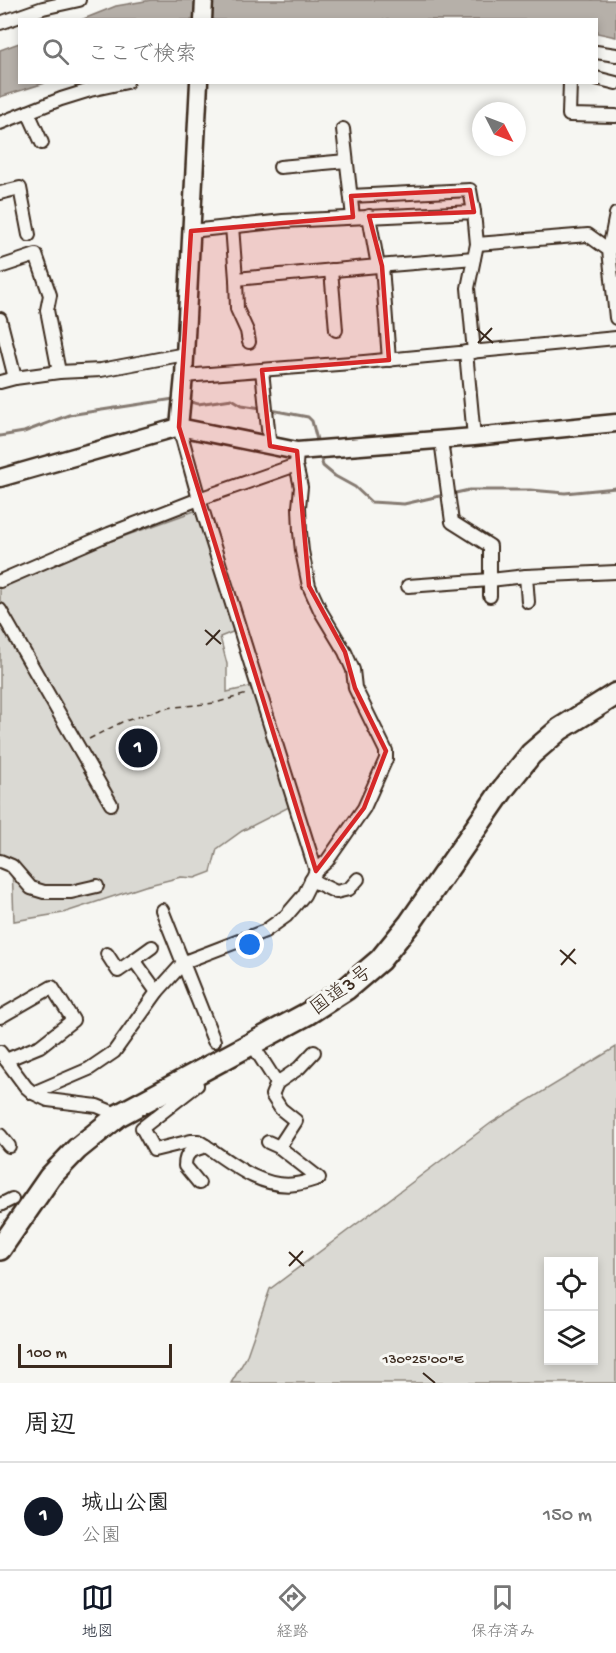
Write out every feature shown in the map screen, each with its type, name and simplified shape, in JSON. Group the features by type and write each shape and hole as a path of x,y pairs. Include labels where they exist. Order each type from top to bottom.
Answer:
{"highway":[{"name":"国道3号","path":"0,1249 50,1177 77,1149 119,1114 308,1014 346,989 380,960 410,923 502,789 531,754 560,729 616,694"},
{"name":"国道3号","path":"0,1244 14,1227"}],"street":[{"path":"0,23 43,8 79,0"},
{"path":"203,18 204,0"},
{"path":"598,52 616,55"},
{"path":"598,78 616,83"},
{"path":"0,123 61,99 118,84"},
{"path":"199,84 184,376 178,427 260,691 313,876 336,892 349,889 358,879"},
{"path":"570,84 569,115 616,116"},
{"path":"28,112 42,143"},
{"path":"343,129 353,217"},
{"path":"280,167 346,161"},
{"path":"0,193 20,188 28,234"},
{"path":"351,196 471,190 477,244 468,288 474,437"},
{"path":"191,231 283,221 474,212"},
{"path":"616,214 609,250 616,318"},
{"path":"369,216 380,266 389,360"},
{"path":"232,226 237,309 247,331 249,342"},
{"path":"477,244 588,235 609,250"},
{"path":"0,267 36,255 50,295 47,310 59,372"},
{"path":"236,279 474,258"},
{"path":"331,270 336,330"},
{"path":"0,319 15,378"},
{"path":"184,376 616,339"},
{"path":"0,382 59,372 101,370 185,354"},
{"path":"262,370 268,445"},
{"path":"0,581 297,458 441,440 616,423"},
{"path":"0,478 178,427 268,445 297,458"},
{"path":"441,440 452,522 490,546 490,596"},
{"path":"33,1093 89,1069 114,1052 157,992 184,962 266,932 286,916 304,896 313,876 327,861 364,808 386,759 386,751 355,688 353,670 309,586 302,551 299,507 301,487 297,458"},
{"path":"408,586 526,576 616,572"},
{"path":"526,576 528,602"},
{"path":"0,610 111,804"},
{"path":"0,861 12,866 31,888 44,892 71,892 97,886"},
{"path":"162,910 214,1041"},
{"path":"107,954 118,970 152,947"},
{"path":"134,960 157,992"},
{"path":"0,1017 52,987 73,1020 40,1046 3,1056 33,1093 48,1100 96,1106 119,1114"},
{"path":"252,1044 277,1083"},
{"path":"194,1075 197,1085 142,1128 154,1150 192,1140 198,1141 244,1172 271,1184 295,1184 319,1178 273,1145 296,1121 281,1109 272,1095 277,1083 299,1068 314,1052"},
{"path":"0,1135 9,1146"},
{"path":"199,1183 185,1166 185,1157 192,1150 206,1146"},
{"path":"0,1205 12,1199"}],"path":[{"path":"77,744 122,722 166,708 215,703 260,691"}],"highlighted area":[{"path":"470,190 474,212 369,216 382,266 389,360 262,370 270,446 297,451 309,586 345,652 355,688 386,751 364,808 316,871 179,427 191,231 353,217 351,196"}],"shaded area":[{"path":"151,0 616,0 616,37 598,33 598,18 86,18 116,6"},
{"path":"18,43 18,84 42,84 0,97 0,50"},
{"path":"200,509 240,629 220,637 227,664 227,692 254,686 295,804 242,831 217,849 211,872 195,878 181,877 145,886 63,913 14,921 12,866 0,861 0,581"},
{"path":"616,1047 616,1383 231,1383 246,1358 270,1289 491,1123"}],"waterway":[{"path":"0,436 24,432 69,415 174,399"},
{"path":"191,402 198,404 232,399 242,405 261,408"},
{"path":"271,410 308,417 312,421 317,440"},
{"path":"321,459 323,466 355,487 371,502 404,504 444,495"},
{"path":"451,494 469,490 530,490 565,493 616,488"}],"place":[{"name":"城山公園","path":"138,748"}]}
